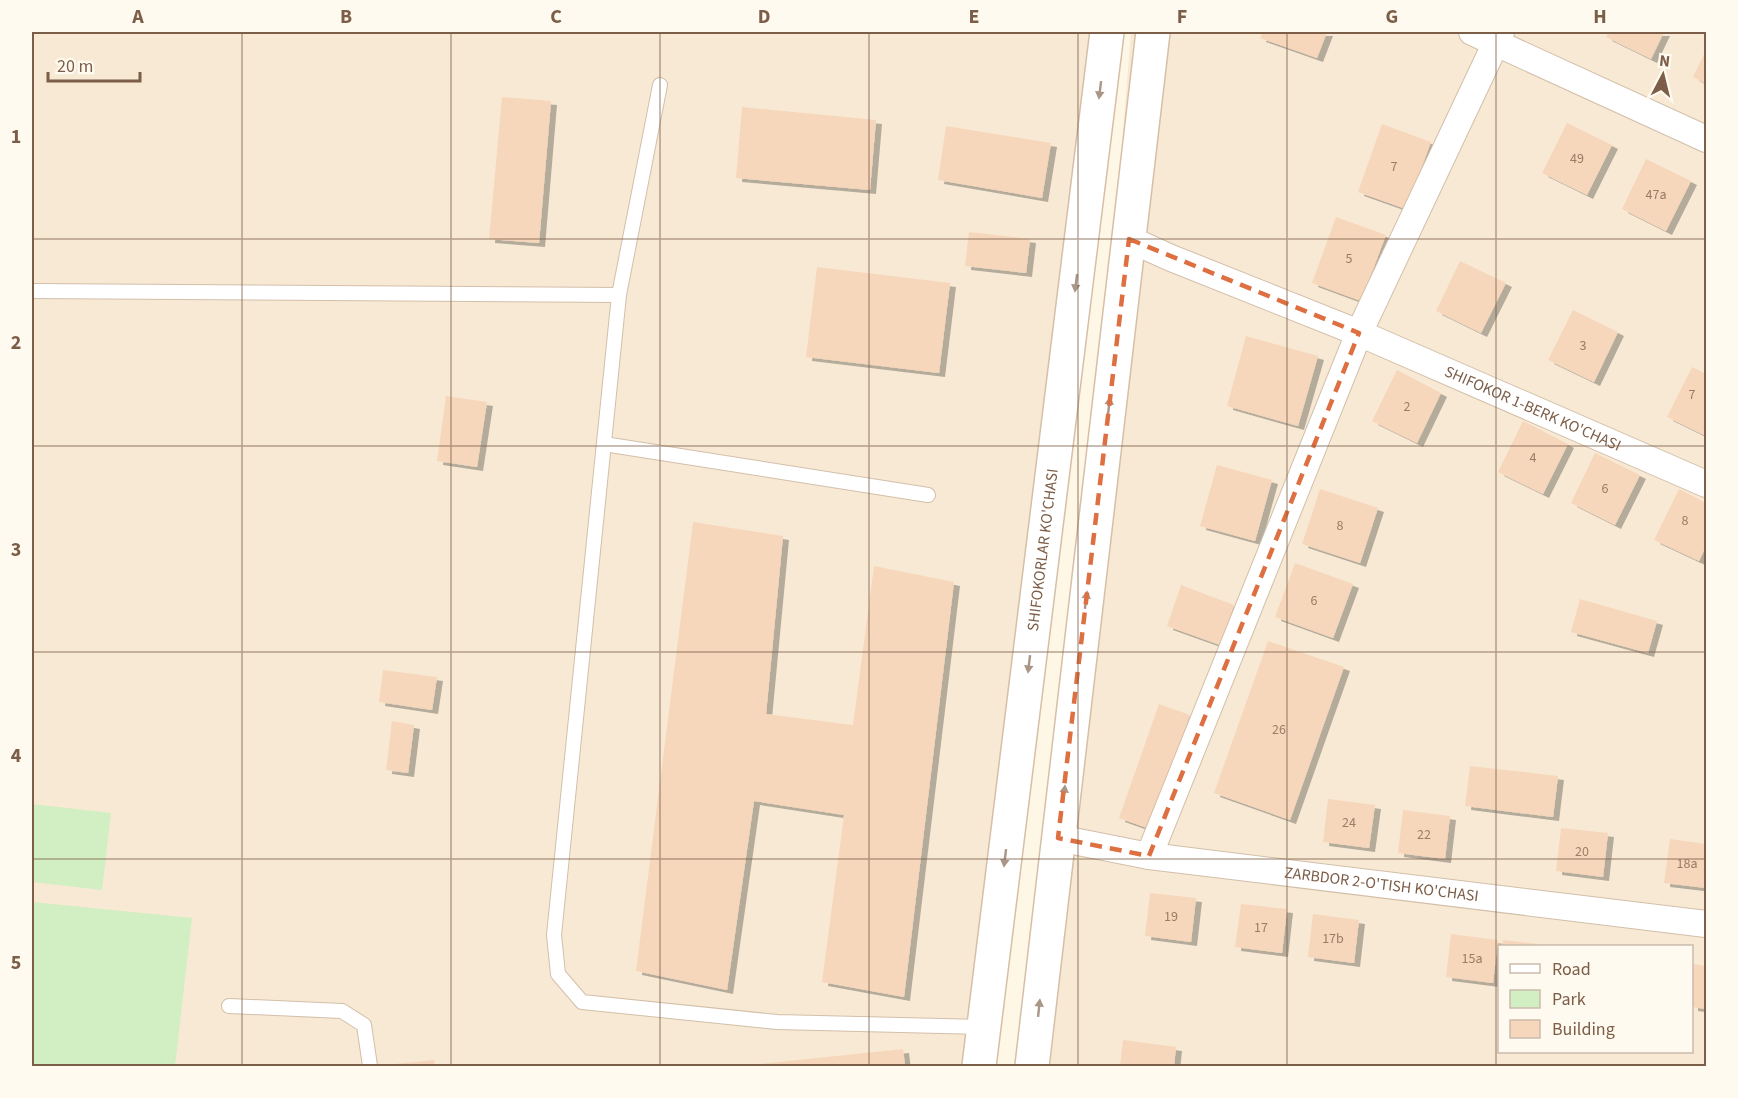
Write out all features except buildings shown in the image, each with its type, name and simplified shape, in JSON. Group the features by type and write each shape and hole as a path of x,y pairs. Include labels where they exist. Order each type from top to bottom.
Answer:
{"main road":[{"name":"SHIFOKORLAR KO'CHASI","path":"979,1066 1107,32"},
{"path":"1032,1066 1154,32"}],"street":[{"path":"1472,32 1499,37 1707,139"},
{"path":"1149,856 1359,333 1499,37"},
{"name":"SHIFOKOR 1-BERK KO'CHASI","path":"1129,239 1359,333 1707,484"},
{"name":"ZARBDOR 2-O'TISH KO'CHASI","path":"1058,838 1149,856 1707,924"}],"lane":[{"path":"660,85 619,295 555,935 558,974 582,1002 777,1022 984,1027"},
{"path":"32,291 619,295"},
{"path":"604,444 928,495"},
{"path":"229,1006 342,1011 364,1026 370,1066"}],"highlighted area":[{"path":"1129,239 1359,333 1149,856 1058,838"}],"shaded area":[{"path":"32,32 1103,32 969,1066 32,1066"},
{"path":"1131,32 1706,32 1706,1066 1048,1066"}],"green space":[{"path":"32,804 111,813 102,890 32,882"},
{"path":"32,902 192,918 175,1066 32,1066"}]}
